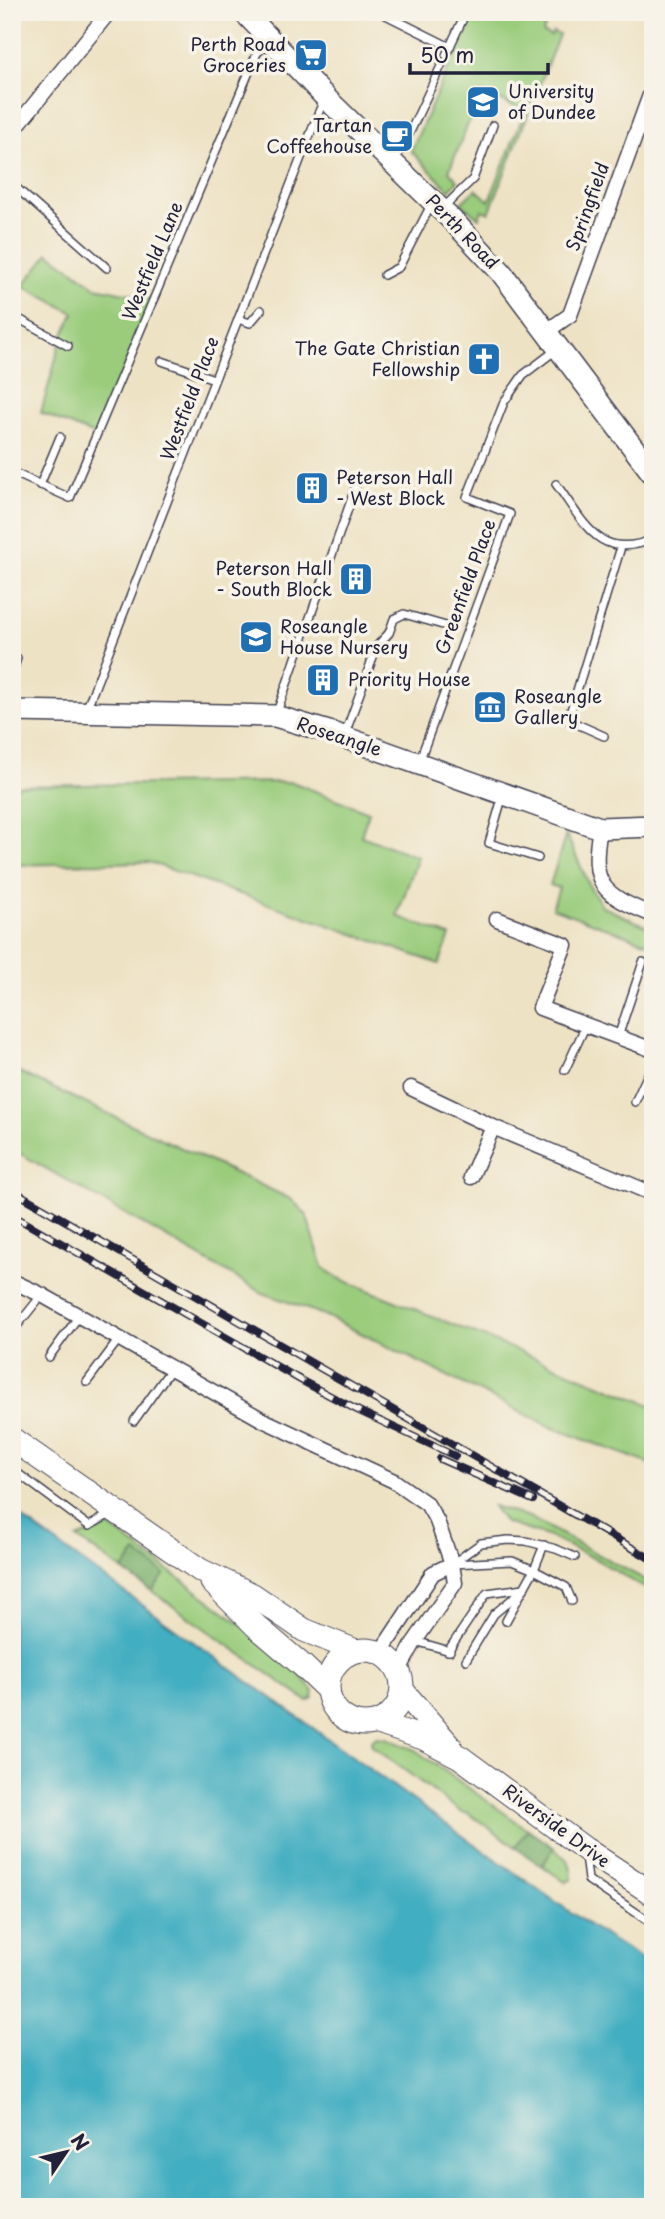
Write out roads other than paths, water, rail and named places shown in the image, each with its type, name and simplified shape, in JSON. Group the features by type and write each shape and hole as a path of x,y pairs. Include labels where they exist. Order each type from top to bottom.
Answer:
{"main road":[{"name":"Riverside Drive","path":"12,1438 200,1570 253,1595 304,1630 356,1651 369,1650 387,1657 400,1680 460,1757"},
{"name":"Riverside Drive","path":"200,1570 256,1626 328,1690 331,1704 344,1718 360,1724 378,1723 423,1738 460,1757 584,1849 653,1894"},
{"path":"328,1690 330,1672 335,1664 356,1651"},
{"path":"378,1723 398,1706 400,1680"}],"street":[{"path":"12,132 109,12"},
{"name":"Perth Road","path":"244,12 328,100 502,272 653,474"},
{"name":"Springfield","path":"553,339 569,315 653,87"},
{"name":"Roseangle","path":"12,710 275,716 344,737 600,828 653,826"},
{"path":"600,828 595,857 600,882 621,903 653,915"},
{"path":"497,919 565,945 540,1008 653,1050"},
{"path":"411,1088 493,1127 653,1194"},
{"path":"471,1177 493,1127"},
{"path":"12,1280 263,1420 394,1482 427,1504 437,1521 452,1564 455,1583 415,1641 400,1680"},
{"path":"380,1653 433,1573 452,1564"}],"lane":[{"path":"384,12 450,47"},
{"path":"446,55 466,12"},
{"name":"Westfield Lane","path":"40,485 70,498 257,53 271,40"},
{"path":"392,162 403,147 441,66"},
{"name":"Westfield Place","path":"85,711 320,109 328,100"},
{"path":"384,275 399,267 437,206 473,179 492,125"},
{"path":"12,184 107,268"},
{"path":"238,319 250,323 261,310"},
{"path":"12,316 68,346"},
{"name":"Greenfield Place","path":"418,764 510,514 467,497 504,402 553,339"},
{"path":"162,361 214,379"},
{"path":"12,472 40,485 60,437"},
{"path":"556,484 594,535 605,543 621,547 637,545 653,538"},
{"path":"275,716 356,486"},
{"path":"604,736 568,720 621,547"},
{"path":"344,737 377,646 389,633 394,619 404,614 446,626"},
{"path":"12,674 17,658"},
{"path":"503,794 489,843 538,858"},
{"path":"618,1037 643,962"},
{"path":"565,1070 586,1025"},
{"path":"635,1102 653,1063"},
{"path":"13,1331 42,1295"},
{"path":"49,1357 79,1316"},
{"path":"87,1382 119,1339"},
{"path":"134,1421 172,1368"},
{"path":"12,1469 89,1526 116,1511"},
{"path":"452,1564 481,1543 526,1541 575,1557"},
{"path":"506,1621 534,1570 544,1545"},
{"path":"452,1564 512,1562 566,1587 572,1601"},
{"path":"415,1641 449,1651 487,1593 524,1588"},
{"path":"466,1660 494,1614 524,1588"},
{"path":"584,1849 587,1880 652,1924"}],"water":[{"path":"12,1511 446,1824 590,1926 653,1966 653,2207 12,2207"}],"railway":[{"path":"12,1190 653,1560"},
{"path":"12,1215 304,1382 455,1456"},
{"path":"440,1459 533,1500"}],"place":[{"name":"Perth Road Groceries","path":"311,55"},
{"name":"University of Dundee","path":"483,102"},
{"name":"Tartan Coffeehouse","path":"397,136"},
{"name":"The Gate Christian Fellowship","path":"484,359"},
{"name":"Peterson Hall - West Block","path":"312,488"},
{"name":"Peterson Hall - South Block","path":"356,579"},
{"name":"Roseangle House Nursery","path":"256,637"},
{"name":"Priority House","path":"323,680"},
{"name":"Roseangle Gallery","path":"490,707"}]}
